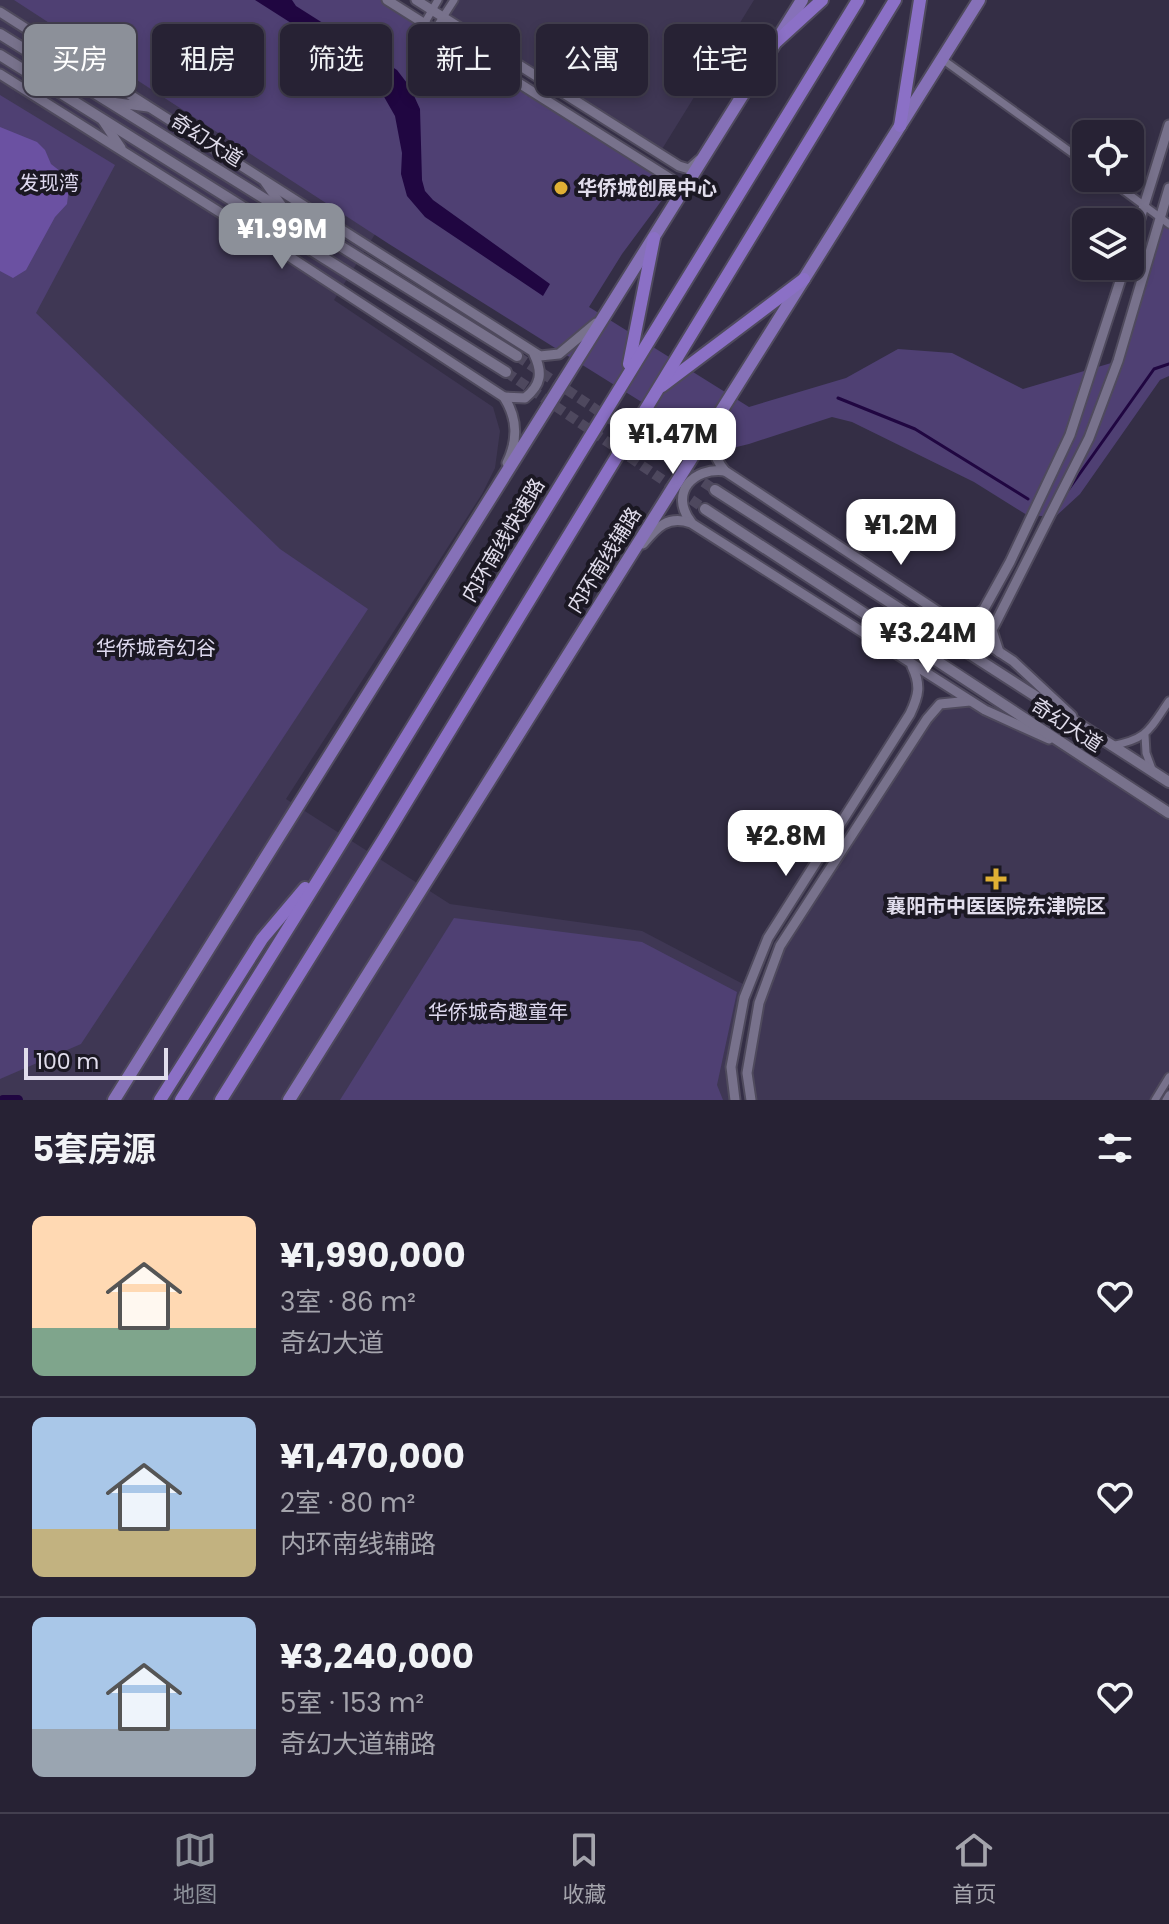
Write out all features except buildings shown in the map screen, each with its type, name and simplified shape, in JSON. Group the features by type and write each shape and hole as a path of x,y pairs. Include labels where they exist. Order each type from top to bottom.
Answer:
{"highway":[{"path":"777,41 822,0"},
{"name":"内环南线快速路","path":"181,1100 858,0"},
{"path":"221,1100 385,837 895,0"},
{"path":"900,126 920,0"},
{"path":"627,374 654,238"},
{"path":"657,390 804,279"},
{"path":"160,1100 262,939 335,853"}],"main road":[{"path":"114,1100 802,0"},
{"name":"内环南线辅路","path":"289,1100 979,0"},
{"name":"奇幻大道","path":"0,34 517,356"},
{"name":"奇幻大道","path":"0,55 506,372"},
{"name":"奇幻大道","path":"715,490 1169,782"},
{"name":"奇幻大道","path":"705,509 1169,813"}],"street":[{"path":"387,0 424,24 438,0"},
{"path":"416,0 684,169 689,169 705,156"},
{"path":"438,24 454,0"},
{"path":"0,12 540,356 559,354 609,309"},
{"path":"942,59 1072,153"},
{"path":"0,74 504,397 516,426 513,450 489,502"},
{"path":"520,85 671,179 676,190 673,207"},
{"path":"110,101 151,107"},
{"path":"103,121 123,151"},
{"path":"1143,208 1169,125"},
{"path":"260,176 284,209"},
{"path":"999,652 992,630 1089,438 1118,361 1169,188"},
{"path":"1126,192 1169,224"},
{"path":"232,220 270,225"},
{"path":"951,620 971,619 984,609 1010,562 1070,435 1120,280"},
{"path":"504,397 525,398 535,390 540,380 540,366 532,351"},
{"path":"725,405 712,446 717,461 725,471 1013,661 1087,729"},
{"path":"725,471 711,469 696,475 688,483 683,497 684,513 691,523 985,710 1070,748"},
{"path":"623,567 659,525 671,520 691,523"},
{"path":"735,1100 731,1067 744,998 768,938 910,714 920,683 912,666"},
{"path":"751,1100 747,1073 759,1003 780,946 927,719 940,704 970,701"},
{"path":"1110,746 1145,735 1169,701"},
{"path":"1145,735 1146,753 1153,772"},
{"path":"1155,1100 1169,1077"}],"shaded area":[{"path":"0,0 284,0 294,24 280,24 280,96 323,96 377,231 334,300 493,407 500,431 495,468 482,494 286,799 450,904 642,931 745,985 725,1072 730,1100 0,1100"},
{"path":"255,0 292,0 296,6 324,24 293,24"},
{"path":"454,0 754,0 739,24 664,24 664,96 695,96 659,154 568,96 648,96 648,24 536,24 536,76 520,66 520,24 454,24 443,17"},
{"path":"392,67 408,84 408,96 414,96 420,109 425,191 433,200 550,284 543,296 425,217 407,196 401,174 402,153 395,116 384,96 392,96"},
{"name":"襄阳市中医医院东津院区","path":"970,701 1070,748 1169,813 1169,1077 1155,1100 751,1100 747,1073 759,1003 780,946 940,704"}],"green space":[{"path":"14,0 386,0 423,24 408,24 408,96 520,96 520,91 656,175 661,183 662,200 622,254 589,307 749,407 846,378 898,349 952,353 1023,389 1118,361 1141,280 1144,280 1159,217 1169,224 1169,376 1160,380 1080,494 1055,517 1027,515 974,482 852,422 832,417 720,451 389,244 162,96 264,96 264,24 152,24 152,90 136,79 136,24 51,24"},
{"name":"华侨城奇幻谷","path":"0,95 115,165 36,313 280,549 368,609 81,1044 0,1079"},
{"name":"发现湾","path":"0,127 37,142 45,150 51,164 70,179 67,204 55,217 26,270 13,278 0,271"},
{"name":"华侨城奇趣童年","path":"454,918 642,942 737,992 717,1085 723,1100 340,1100"}],"waterway":[{"path":"1066,493 1154,369 1169,364"},
{"path":"838,398 915,429 1028,499"},
{"path":"3,1100 18,1100"}],"tunnel":[{"path":"517,356 715,490"},
{"path":"506,372 705,509"}],"place":[{"name":"华侨城创展中心","path":"561,188"},
{"name":"襄阳市中医医院东津院区","path":"996,879"}]}
